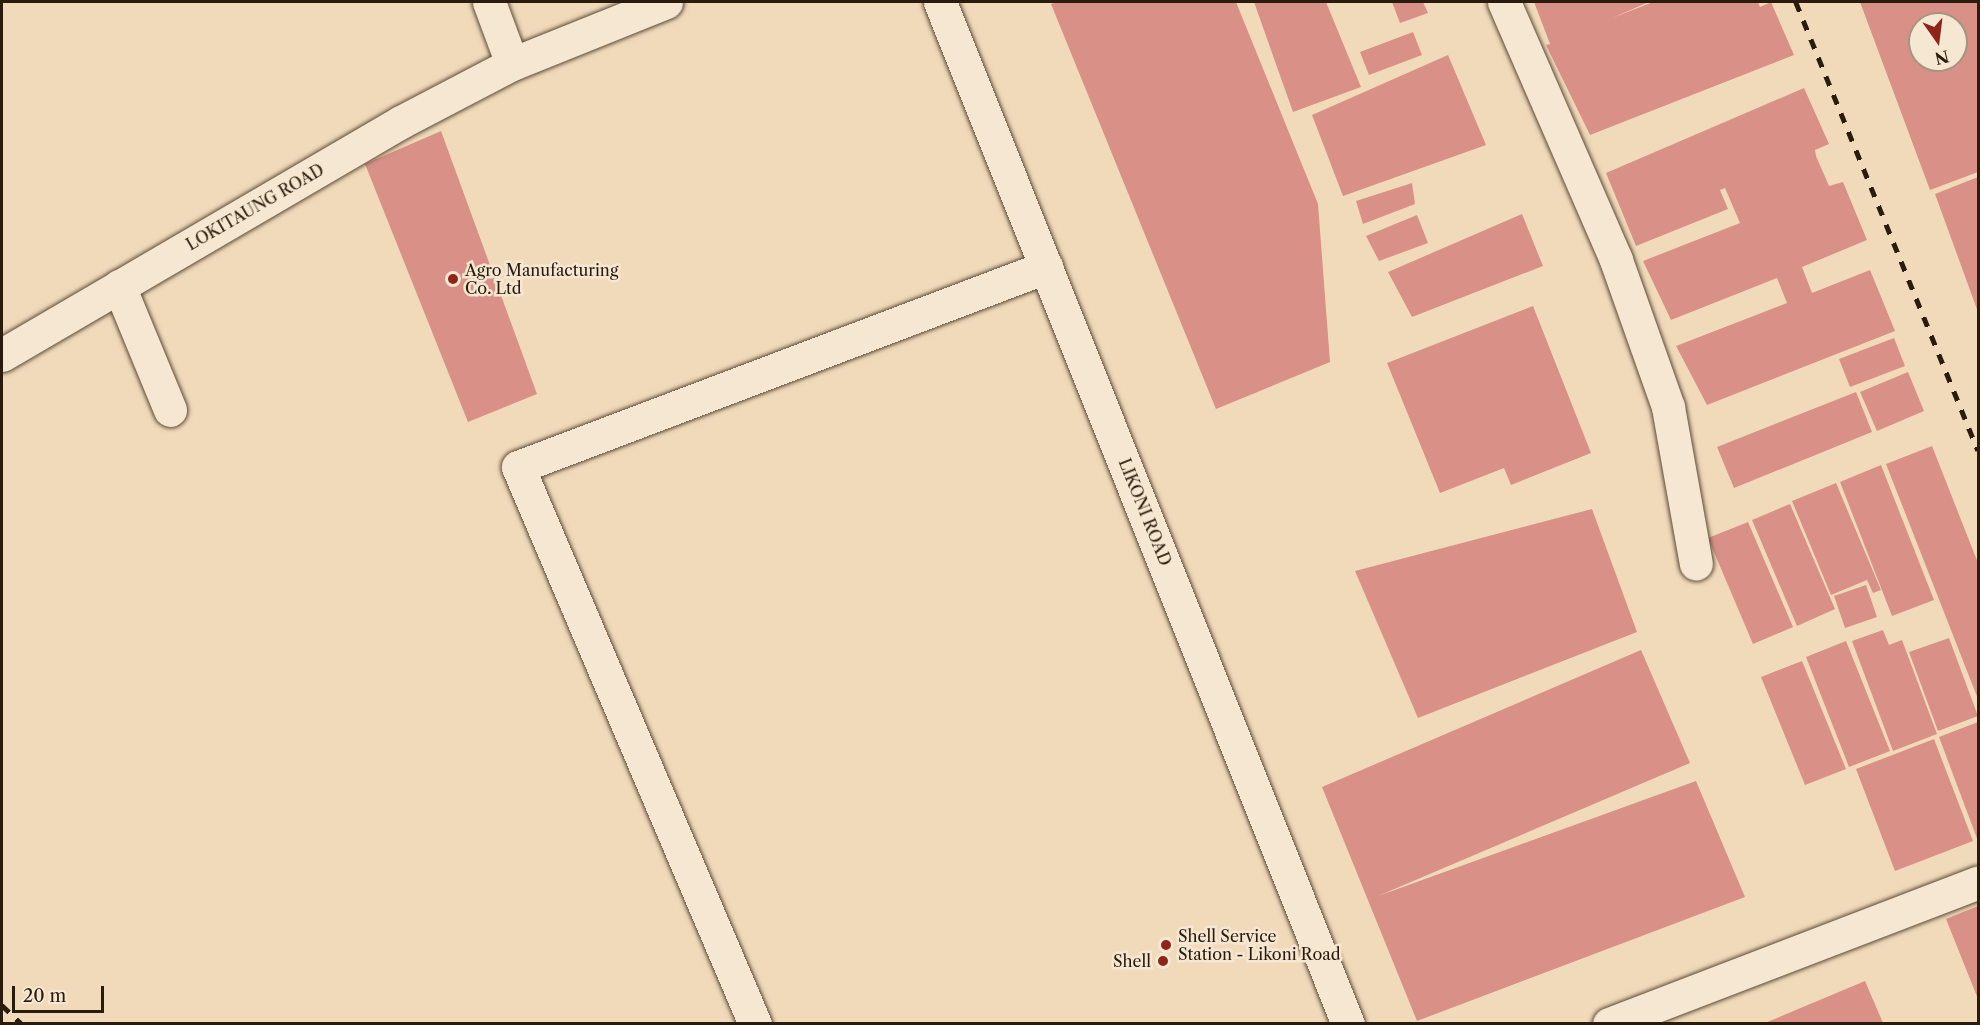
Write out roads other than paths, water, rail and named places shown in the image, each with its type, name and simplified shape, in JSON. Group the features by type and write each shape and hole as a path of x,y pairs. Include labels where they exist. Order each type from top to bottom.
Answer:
{"street":[{"path":"489,2 512,64"},
{"name":"LOKITAUNG ROAD","path":"2,355 119,286 512,64 666,2"},
{"name":"LIKONI ROAD","path":"927,2 1039,269 1318,970 1348,1023"},
{"name":"LIKONI ROAD","path":"940,2 1039,269"},
{"path":"1504,2 1616,260 1668,407 1696,564"},
{"path":"755,1023 518,467 1039,269"},
{"path":"119,286 171,410"},
{"path":"1609,1023 1978,882"},
{"name":"LIKONI ROAD","path":"1318,970 1331,1023"}],"railway":[{"path":"1796,2 1978,450"},
{"path":"2,1005 22,1024"}],"place":[{"name":"Agro Manufacturing Co. Ltd","path":"453,279"},
{"name":"Shell Service Station - Likoni Road","path":"1166,945"},
{"name":"Shell","path":"1163,961"}]}
